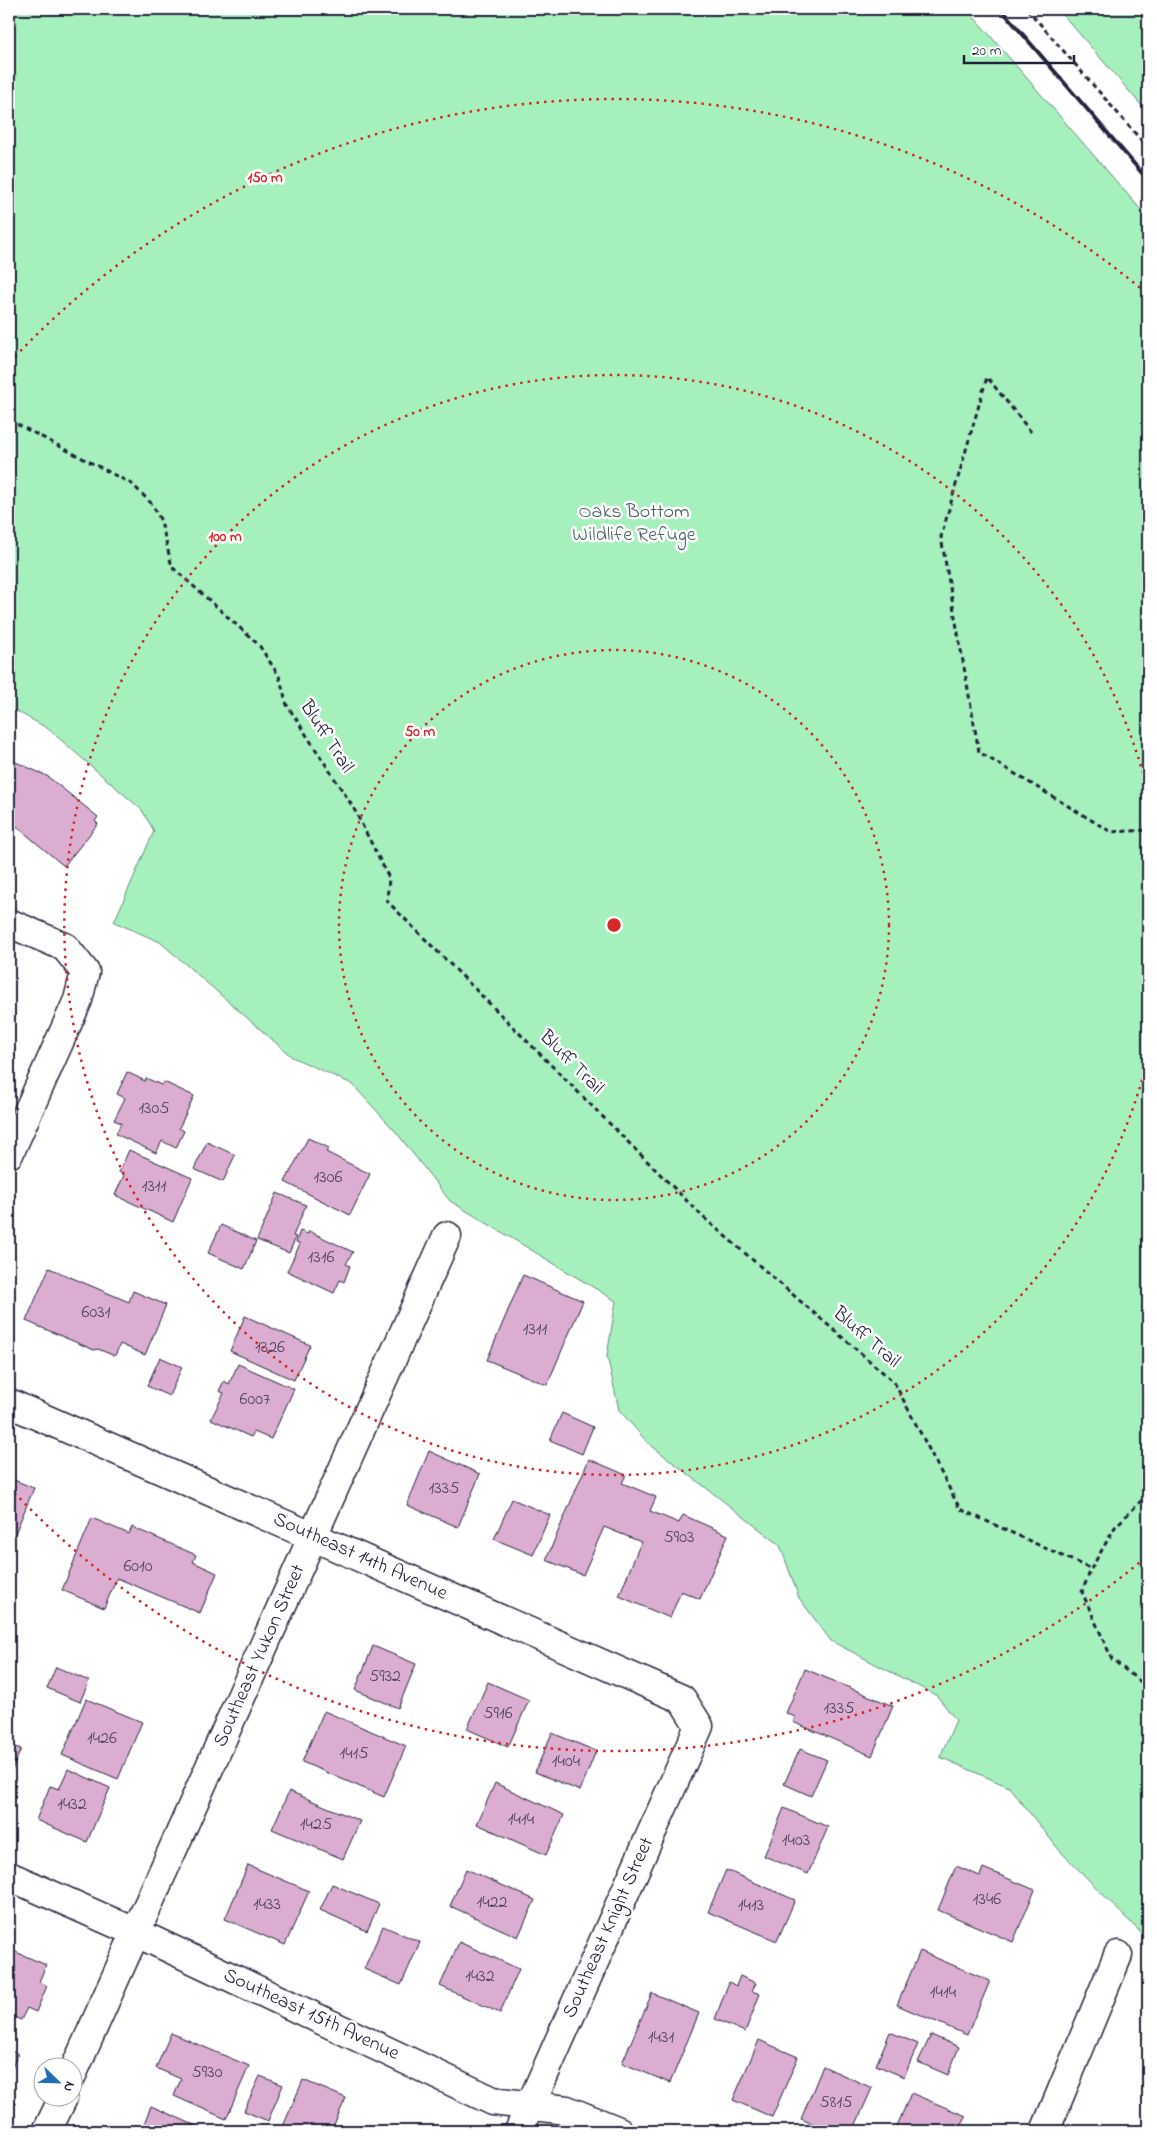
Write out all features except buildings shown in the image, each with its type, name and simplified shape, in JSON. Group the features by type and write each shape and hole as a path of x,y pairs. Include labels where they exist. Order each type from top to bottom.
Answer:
{"street":[{"path":"9,923 65,947 84,972 78,1000 9,1154"},
{"name":"Southeast Yukon Street","path":"80,2058 447,1236"},
{"name":"Southeast 14th Avenue","path":"9,1403 682,1699 699,1726"},
{"name":"Southeast Knight Street","path":"519,2131 699,1726"},
{"name":"Southeast 15th Avenue","path":"9,1876 136,1933 493,2100 567,2110 619,2131"},
{"path":"1045,2131 1118,1955"},
{"path":"47,2131 58,2108"}],"path":[{"path":"1027,9 1148,148"},
{"path":"1031,432 987,377 941,536 979,752 1111,832 1148,830"},
{"name":"Bluff Trail","path":"9,420 132,484 152,504 161,521 172,567 259,645 280,676 287,705 353,807 389,878 387,901 703,1217 894,1382 960,1510 1091,1568"},
{"path":"1148,1494 1115,1526 1091,1568 1082,1592 1112,1659 1148,1688"}],"green space":[{"name":"Oaks Bottom Wildlife Refuge","path":"9,9 967,9 1148,218 1148,1940 1060,1851 1009,1787 940,1757 956,1720 937,1696 831,1641 799,1598 780,1545 648,1443 619,1410 607,1356 616,1301 450,1201 396,1132 352,1084 292,1057 160,942 114,922 154,831 142,810 47,728 9,707"},
{"path":"1058,9 1148,9 1148,113"}],"railway":[{"path":"1001,9 1148,180"}]}
